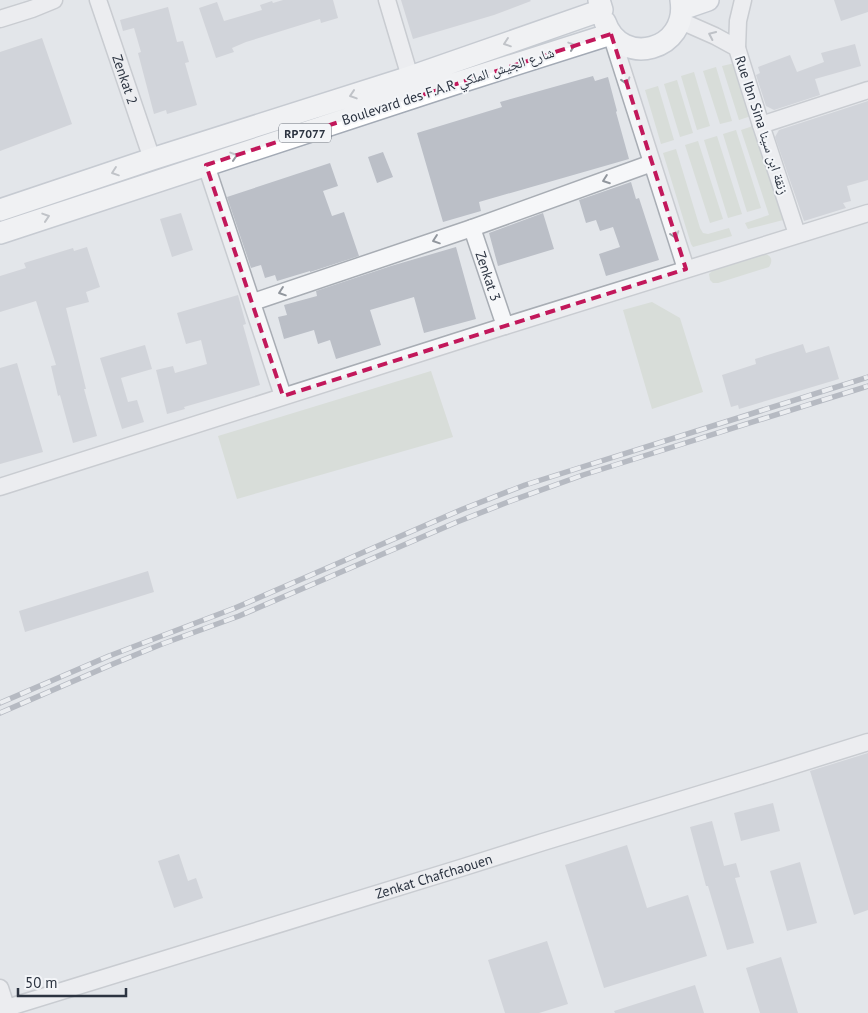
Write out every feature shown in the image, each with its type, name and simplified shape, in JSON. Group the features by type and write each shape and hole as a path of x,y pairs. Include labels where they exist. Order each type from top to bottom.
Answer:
{"main road":[{"path":"611,34 620,43 632,48 657,47 668,40 676,31 681,10 708,0"},
{"name":"Boulevard des F.A.R شارع الجيش الملكي","path":"0,210 152,159 410,77 602,3 603,19 611,34 0,233"}],"street":[{"path":"0,19 54,0"},
{"name":"Zenkat 2","path":"98,0 152,159"},
{"path":"387,0 410,77"},
{"path":"737,48 738,21 743,0"},
{"name":"Rue Ibn Sina زنقة ابن سينا","path":"681,10 715,36 737,48 797,234"},
{"path":"611,34 686,269"},
{"path":"761,125 868,90"},
{"path":"253,302 472,228 652,164"},
{"path":"206,165 284,396"},
{"path":"0,487 505,326 868,213"},
{"name":"Zenkat 3","path":"472,228 505,326"},
{"name":"Zenkat Chafchaouen","path":"5,1010 868,742"},
{"path":"0,988 5,1010"}],"highlighted area":[{"path":"611,34 686,269 283,396 206,165"}],"green space":[{"path":"735,63 751,116 739,120 722,66"},
{"path":"716,67 732,121 720,124 703,71"},
{"path":"694,72 710,126 697,130 681,76"},
{"path":"677,80 693,133 680,137 664,84"},
{"path":"658,86 674,140 661,144 645,90"},
{"path":"756,125 787,219 748,229 745,223 769,215 741,130"},
{"path":"736,130 761,208 747,212 723,134"},
{"path":"717,136 742,214 728,218 704,140"},
{"path":"698,141 723,219 710,223 685,145"},
{"path":"676,149 703,233 708,234 729,228 732,236 693,247 691,244 663,153"},
{"path":"764,254 771,259 769,267 718,283 713,283 710,280 709,274 713,270"},
{"path":"652,302 680,318 703,392 652,409 623,310"},
{"path":"431,371 453,437 237,499 218,436"}],"building":[{"path":"283,0 333,0 338,18 321,23 320,19 246,42 232,48 234,52 216,58 199,8 217,2 224,21 262,10 260,5"},
{"path":"401,0 531,1 494,15 413,39"},
{"path":"834,0 868,0 868,12 841,21"},
{"path":"168,7 177,42 183,41 189,62 185,63 197,105 167,114 166,110 154,114 138,53 141,52 134,28 123,31 120,20"},
{"path":"42,38 72,124 0,151 0,52"},
{"path":"855,44 861,66 815,79 820,95 774,110 766,106 756,75 760,73 758,67 790,55 797,72 824,62 821,53"},
{"path":"593,76 595,81 608,77 629,159 479,202 481,211 443,222 417,133 502,107 500,102"},
{"path":"868,101 868,180 847,186 851,201 843,203 846,208 804,221 775,137 779,130"},
{"path":"383,152 393,177 377,183 368,157"},
{"path":"330,163 338,186 323,191 332,216 344,212 359,256 277,281 275,275 265,278 261,265 251,268 227,197"},
{"path":"631,182 636,199 639,198 659,260 606,276 599,254 620,247 613,227 600,231 596,220 586,223 579,200"},
{"path":"181,213 193,250 172,257 160,219"},
{"path":"543,213 554,249 498,266 489,233"},
{"path":"87,247 100,287 86,292 89,302 66,308 86,389 84,389 97,436 73,443 60,395 58,396 51,366 56,365 36,301 0,312 0,276 26,268 24,263 73,248 74,251"},
{"path":"456,247 476,319 424,333 414,297 370,310 381,345 336,359 330,340 318,344 314,330 284,339 278,317 287,315 284,305 317,296 316,291"},
{"path":"238,295 246,324 243,325 260,385 184,407 185,409 167,414 156,370 173,366 175,373 207,364 201,340 186,344 177,313"},
{"path":"803,344 806,353 829,346 839,379 739,409 738,405 731,407 722,375 756,364 755,359"},
{"path":"145,345 152,369 121,378 128,402 137,400 144,422 122,429 100,358"},
{"path":"17,363 43,452 0,464 0,368"},
{"path":"148,571 154,592 25,632 19,611"},
{"path":"868,753 868,910 854,915 810,771"},
{"path":"773,803 780,831 741,841 734,813"},
{"path":"712,821 724,866 736,863 740,877 735,878 754,943 727,950 708,886 706,886 690,827"},
{"path":"627,845 647,908 688,895 707,956 604,988 565,865"},
{"path":"179,854 188,881 196,878 203,898 174,908 158,861"},
{"path":"800,862 817,923 787,931 770,871"},
{"path":"547,941 568,1004 539,1013 505,1013 488,960"},
{"path":"781,957 798,1013 760,1013 746,968"},
{"path":"695,985 704,1013 615,1013 614,1011"}],"railway":[{"path":"0,703 109,656 235,608 463,509 525,485 868,377"},
{"path":"0,713 162,644 239,616 508,502 583,475 868,386"}]}
